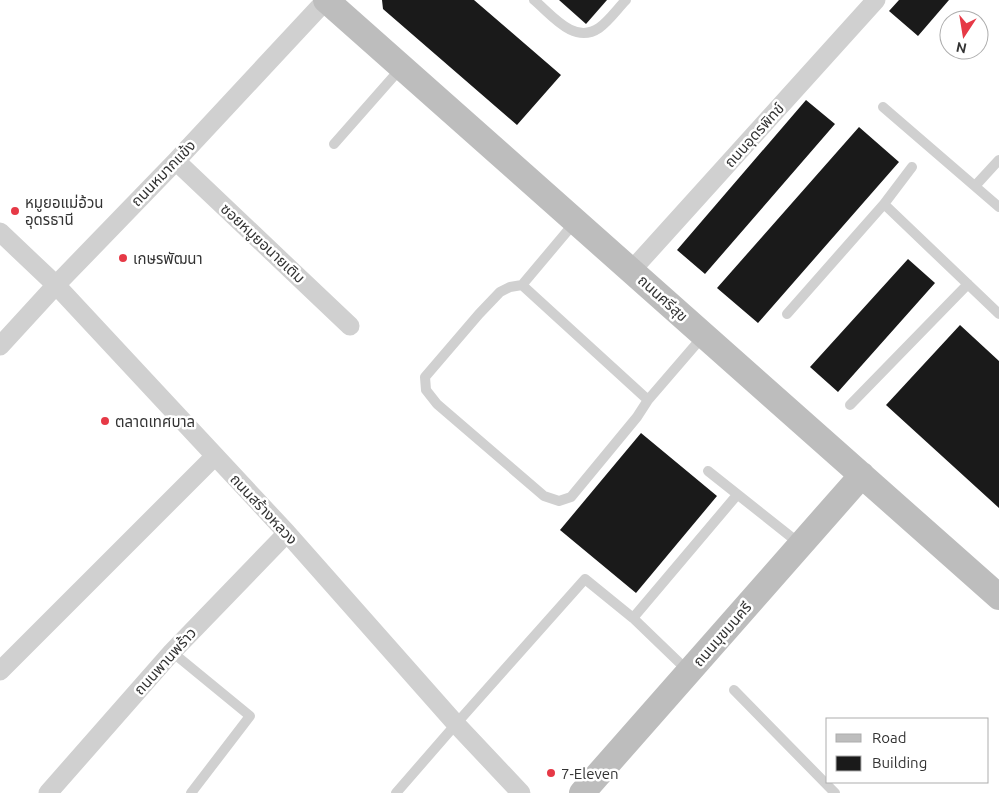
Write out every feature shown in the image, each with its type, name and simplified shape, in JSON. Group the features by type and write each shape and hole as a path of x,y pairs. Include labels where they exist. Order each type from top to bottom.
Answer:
{"main road":[{"name":"ถนนศรีสุข","path":"326,0 999,597"},
{"name":"ถนนมุขมนครี","path":"582,793 862,475"}],"street":[{"name":"ถนนหมากแข้ง","path":"0,346 326,0"},
{"name":"ถนนอุดรพิทข์","path":"632,271 875,0"},
{"name":"ซอยหมูยอนายเติม","path":"176,161 350,326"},
{"name":"ถนนสร้างหลวง","path":"0,232 56,285 287,533 456,724 520,793"},
{"path":"0,671 215,456"},
{"name":"ถนนพานพร้าว","path":"48,793 172,652 287,533"}],"lane":[{"path":"534,0 566,28 578,33 590,33 600,27 626,0"},
{"path":"334,144 402,67"},
{"path":"883,107 999,207"},
{"path":"975,186 999,160"},
{"path":"787,314 884,204 912,167"},
{"path":"884,204 999,314"},
{"path":"576,221 522,285 510,287 500,292 425,377 426,390 437,404 544,496 559,501 571,497 637,417 648,400 704,335"},
{"path":"850,406 968,284"},
{"path":"522,285 648,400"},
{"path":"708,471 800,545"},
{"path":"633,618 737,495"},
{"path":"396,793 586,579 633,618 689,671"},
{"path":"172,652 250,716 191,793"},
{"path":"734,690 835,793"}],"building":[{"path":"382,0 474,0 561,75 517,125 383,9"},
{"path":"559,0 607,0 586,24"},
{"path":"899,0 949,0 918,36 889,11"},
{"path":"806,100 835,124 705,274 677,250"},
{"path":"859,127 899,162 758,323 717,288"},
{"path":"908,259 935,283 838,392 810,367"},
{"path":"960,325 999,361 999,508 886,405"},
{"path":"641,433 717,496 636,593 560,530"}],"place":[{"name":"หมูยอแม่อ้วน อุดรธานี","path":"15,211"},
{"name":"เกษรพัฒนา","path":"123,258"},
{"name":"ตลาดเทศบาล","path":"105,421"},
{"name":"7-Eleven","path":"551,773"}]}
